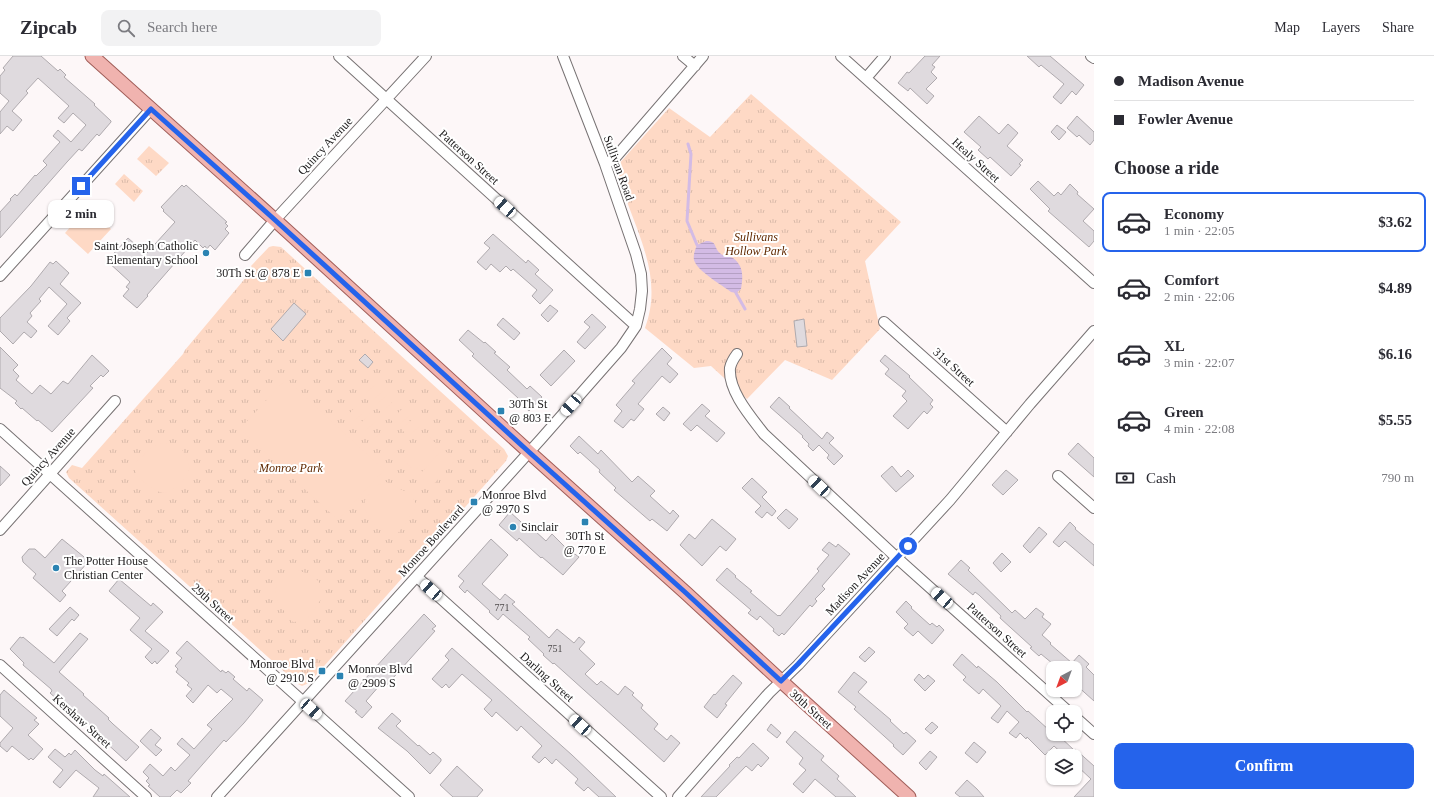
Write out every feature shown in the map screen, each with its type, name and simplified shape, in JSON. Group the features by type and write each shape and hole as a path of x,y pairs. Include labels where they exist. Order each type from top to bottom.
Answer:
{"main road":[{"name":"30th Street","path":"92,56 275,220 909,797"}],"street":[{"name":"Patterson Street","path":"339,56 636,326"},
{"name":"Quincy Avenue","path":"245,255 275,220 426,56"},
{"name":"Sullivan Road","path":"563,56 605,164 636,254 641,274 642,291"},
{"path":"683,56 694,66"},
{"path":"605,164 614,159 704,56"},
{"name":"Healy Street","path":"841,56 1094,283"},
{"path":"866,78 885,56"},
{"path":"0,276 151,109"},
{"name":"Monroe Boulevard","path":"217,797 621,348 636,326 642,291"},
{"name":"31st Street","path":"884,322 1007,432"},
{"name":"Madison Avenue","path":"678,797 769,693 950,500 1094,331"},
{"name":"Patterson Street","path":"737,354 730,367 732,385 737,397 764,434 897,558 1061,705"},
{"name":"Quincy Avenue","path":"0,530 115,401"},
{"name":"29th Street","path":"0,429 409,797"},
{"path":"1058,476 1094,508"},
{"name":"Darling Street","path":"416,577 661,797"},
{"name":"Kershaw Street","path":"0,665 146,797"},
{"path":"1082,723 1094,734"}],"green space":[{"name":"Sullivans Hollow Park","path":"751,94 901,222 865,261 880,329 832,380 785,360 747,399 711,366 694,368 645,328 650,311 651,279 644,247 616,170 617,166 669,108 710,137"},
{"path":"149,146 169,163 156,176 137,159"},
{"path":"124,174 143,191 134,202 115,184"},
{"path":"87,208 111,229 88,254 65,233"},
{"name":"Monroe Park","path":"269,247 281,247 504,449 508,456 506,461 309,683 302,686 69,478 66,472 72,465 82,468 183,354 253,269 251,266"},
{"path":"286,379 384,470 338,520 240,429"},
{"path":"378,381 385,388 371,403 364,396"},
{"path":"389,392 396,398 382,413 375,407"},
{"path":"359,403 366,409 352,424 345,418"},
{"path":"405,406 412,412 398,427 391,420"},
{"path":"370,413 377,419 363,434 356,428"},
{"path":"416,415 423,422 409,437 402,430"},
{"path":"386,427 392,433 379,448 372,442"},
{"path":"426,434 438,445 415,471 403,460"},
{"path":"397,437 404,443 390,458 383,452"},
{"path":"159,444 175,444 181,448 189,467 188,474 183,481 171,491 163,493 136,476 135,463 153,446"},
{"path":"443,449 455,460 432,486 419,475"},
{"path":"386,482 412,495 417,507 398,533 389,534 375,525 365,510 365,500 372,490 378,485"},
{"path":"295,569 313,576 319,582 324,593 306,621 293,622 281,606 276,595 277,584 288,572"}],"shaded area":[{"path":"706,241 712,242 721,254 737,261 742,272 742,285 741,289 736,293 731,292 710,278 696,264 694,256 697,245"}],"building":[{"path":"13,56 41,56 58,71 60,69 66,75 64,77 95,104 94,105 111,122 99,136 97,134 82,151 79,149 0,238 0,212 15,194 17,196 35,175 36,176 47,165 43,161 60,142 53,136 58,130 71,142 86,125 73,113 64,123 58,118 69,106 38,78 26,91 28,93 12,111 22,120 13,131 7,126 0,134 0,112 9,101 0,93 0,76 5,70 3,68"},
{"path":"925,56 940,56 932,65 935,67 931,72 937,78 926,89 934,96 927,104 910,88 908,91 898,83 907,72 909,73"},
{"path":"1027,56 1050,56 1084,85 1076,95 1072,91 1061,104 1053,97 1064,84 1041,65 1039,67"},
{"path":"979,116 999,134 1008,124 1018,133 1007,146 1023,160 1019,164 1021,165 1011,176 990,157 988,159 978,150 981,147 964,132"},
{"path":"1077,116 1094,132 1094,140 1090,145 1079,135 1077,137 1067,128"},
{"path":"1057,125 1066,132 1059,140 1051,132"},
{"path":"1038,181 1054,196 1058,192 1061,195 1070,184 1078,192 1077,194 1094,209 1083,221 1094,231 1094,241 1089,247 1048,211 1050,209 1030,189"},
{"path":"182,185 184,187 186,185 227,222 225,223 228,226 225,229 229,233 215,250 210,245 207,249 205,246 203,248 195,240 137,308 123,296 129,289 126,287 130,282 107,261 128,238 146,254 175,222 163,211 164,210 161,207"},
{"path":"493,234 526,263 528,260 539,270 535,274 553,290 540,304 532,296 537,290 513,269 511,271 506,266 500,272 491,264 486,270 477,262 490,248 484,243"},
{"path":"56,261 69,273 60,284 81,303 67,318 70,321 58,335 48,326 67,304 49,287 39,299 41,301 30,313 32,316 27,322 37,331 31,338 24,332 13,344 0,331 0,318 31,286 50,262 53,264"},
{"path":"294,303 306,314 283,341 271,329"},
{"path":"550,305 558,311 548,322 541,315"},
{"path":"592,314 606,327 585,349 577,342 590,327 584,322"},
{"path":"503,318 520,333 514,340 497,325"},
{"path":"804,319 807,346 797,347 794,321"},
{"path":"468,330 496,352 494,353 510,367 507,370 527,389 530,386 542,397 529,411 517,400 518,398 472,356 474,354 459,340"},
{"path":"0,347 18,365 13,370 19,376 16,380 32,394 40,385 51,394 63,381 68,384 92,355 109,371 103,377 101,375 90,386 93,388 52,432 22,408 21,409 15,403 17,401 0,388"},
{"path":"662,348 672,358 667,364 678,374 670,383 662,376 638,404 644,409 634,421 631,419 623,428 614,421 622,411 616,405 635,383 632,381"},
{"path":"564,350 575,361 551,386 540,375"},
{"path":"365,354 373,362 368,368 359,360"},
{"path":"885,355 910,376 909,377 933,400 930,404 933,407 927,414 924,411 908,429 893,416 907,401 902,396 906,391 885,374 889,369 880,361"},
{"path":"779,397 822,439 827,432 834,438 829,443 843,456 834,465 827,458 829,455 819,445 813,451 802,437 803,436 770,407"},
{"path":"702,404 710,411 705,416 725,433 717,442 697,425 691,431 683,424"},
{"path":"663,407 670,413 664,421 656,414"},
{"path":"579,436 598,454 601,450 632,482 638,476 655,491 650,496 670,514 673,510 679,516 667,531 652,519 650,521 614,490 616,488 599,472 600,470 580,452 578,454 570,446"},
{"path":"1078,443 1094,458 1094,477 1068,454"},
{"path":"0,466 10,475 0,486"},
{"path":"892,466 901,477 908,470 914,476 896,492 881,476"},
{"path":"1006,470 1018,480 1003,495 992,485"},
{"path":"752,478 767,492 762,497 776,511 772,516 767,512 762,518 755,512 761,506 742,488"},
{"path":"786,509 798,519 789,529 777,518"},
{"path":"510,512 532,532 535,531 546,541 552,534 571,553 572,552 579,557 563,575 519,538 517,541 499,525"},
{"path":"712,519 736,539 726,551 720,546 702,566 680,545 689,534 695,539"},
{"path":"1070,522 1076,528 1075,529 1094,545 1094,566 1065,541 1059,547 1053,542"},
{"path":"1039,527 1047,534 1030,553 1023,546"},
{"name":"The Potter House Christian Center","path":"62,539 89,561 62,591 66,595 60,602 33,578 36,574 23,562 22,557 29,549 35,549 45,558"},
{"path":"491,539 508,555 482,584 500,600 505,594 515,602 512,604 549,638 557,629 574,643 579,637 585,642 579,649 595,664 585,674 597,685 601,681 618,695 625,686 634,693 632,695 643,705 641,708 658,724 654,729 667,740 671,735 680,743 664,762 554,663 553,664 543,655 544,654 528,639 530,637 503,614 498,620 467,590 465,593 459,587 464,581 458,576"},
{"path":"829,542 836,547 838,544 850,554 822,586 825,589 815,599 817,601 812,607 810,605 784,635 782,633 779,636 760,616 757,620 748,613 751,610 716,580 727,568 736,576 735,577 752,591 750,592 778,616 780,616 819,571 817,569 829,555 822,550"},
{"path":"1002,553 1011,562 1001,572 993,563"},
{"path":"961,560 970,568 968,570 1012,613 1015,610 1025,619 1036,608 1044,614 1042,617 1051,624 1042,635 1070,661 1050,661 1041,654 1039,656 1030,648 1032,647 1000,618 1001,616 979,595 975,592 973,595 948,574"},
{"path":"119,579 151,606 153,603 163,612 145,631 169,651 157,664 155,661 152,664 145,657 152,649 130,630 140,618 109,591"},
{"path":"906,601 912,607 911,608 930,625 932,623 937,627 939,625 944,630 932,644 918,631 913,636 904,628 908,624 896,612"},
{"path":"70,607 79,615 74,621 72,619 57,636 49,629"},
{"path":"424,614 436,626 432,629 435,631 384,688 380,685 366,701 372,707 362,718 355,712 357,711 345,701"},
{"path":"80,633 88,639 59,672 139,747 126,761 60,698 58,700 50,693 52,691 51,689 23,665 24,663 10,649 20,637 23,637 54,663"},
{"path":"187,641 221,672 222,670 226,673 228,671 235,677 233,679 247,691 249,688 263,700 226,742 224,740 188,781 191,783 181,793 177,790 170,797 160,797 148,786 150,785 146,781 149,778 143,772 150,764 163,776 171,767 175,771 190,755 177,744 182,738 194,749 212,729 207,725 233,699 221,689 217,693 208,685 193,703 186,696 192,689 187,685 189,683 176,672 178,669 175,666 182,658 176,653"},
{"path":"869,647 875,652 865,662 859,657"},
{"path":"452,648 572,755 616,797 599,797 588,787 584,791 575,783 578,779 556,759 552,764 545,757 539,763 532,757 542,746 521,726 517,731 496,712 492,717 484,709 492,700 462,674 449,688 446,684 442,688 432,679 449,660 445,656"},
{"path":"962,654 977,668 978,666 997,682 1027,712 1028,711 1046,727 1046,741 1064,741 1073,749 1057,749 1054,746 1051,749 1046,749 1045,755 1027,737 1026,739 1020,733 1016,738 1009,733 1019,722 1007,711 998,723 991,718 1001,706 983,689 979,694 963,680 966,677 953,665"},
{"path":"1079,655 1089,664 1086,667 1094,675 1094,701 1082,690 1082,661 1074,661"},
{"path":"854,672 867,682 858,692 891,720 890,721 904,734 906,732 916,741 903,755 854,709 856,707 838,692"},
{"path":"919,674 924,679 928,675 935,681 925,691 914,680"},
{"path":"733,675 742,683 725,704 727,705 717,718 704,707 714,694 715,695"},
{"path":"4,690 37,718 34,720 39,724 28,735 43,749 33,760 31,758 29,760 12,746 7,752 0,746 0,743 13,728 0,716 0,695"},
{"path":"392,713 401,721 396,726 430,755 433,752 441,759 430,774 407,751 378,728"},
{"path":"932,722 938,727 931,734 925,729"},
{"path":"771,724 781,733 777,738 767,730"},
{"path":"151,729 161,738 155,745 162,750 156,756 140,741"},
{"path":"795,731 824,756 821,760 839,776 837,779 856,797 836,797 815,779 803,793 793,784 806,770 799,764 803,758 786,742"},
{"path":"974,742 986,752 977,763 965,753"},
{"path":"753,743 769,758 761,767 758,764 752,771 746,766 716,797 701,797 730,766 729,765 737,757 739,758"},
{"path":"55,749 65,757 69,753 71,755 75,750 95,770 103,776 104,774 130,797 93,797 99,788 76,770 60,788 53,782 63,770 48,757"},
{"path":"930,751 937,757 926,770 919,763"},
{"path":"1082,755 1094,766 1094,797 1074,797 1091,779 1082,771"},
{"path":"457,766 483,790 477,797 453,797 440,785"},
{"path":"967,780 984,797 960,797 955,793"}],"waterway":[{"path":"688,144 691,154 687,221 697,245"},
{"path":"736,293 745,309"}],"place":[{"name":"Saint Joseph Catholic Elementary School","path":"206,253"},
{"name":"30Th St @ 878 E","path":"308,273"},
{"name":"30Th St @ 803 E","path":"501,411"},
{"name":"Monroe Blvd @ 2970 S","path":"474,502"},
{"name":"30Th St @ 770 E","path":"585,522"},
{"name":"Sinclair","path":"513,527"},
{"name":"The Potter House Christian Center","path":"56,568"},
{"name":"Monroe Blvd @ 2910 S","path":"322,671"},
{"name":"Monroe Blvd @ 2909 S","path":"340,676"}],"route":[{"path":"81,186 151,109 686,593 781,681 908,546"}]}
